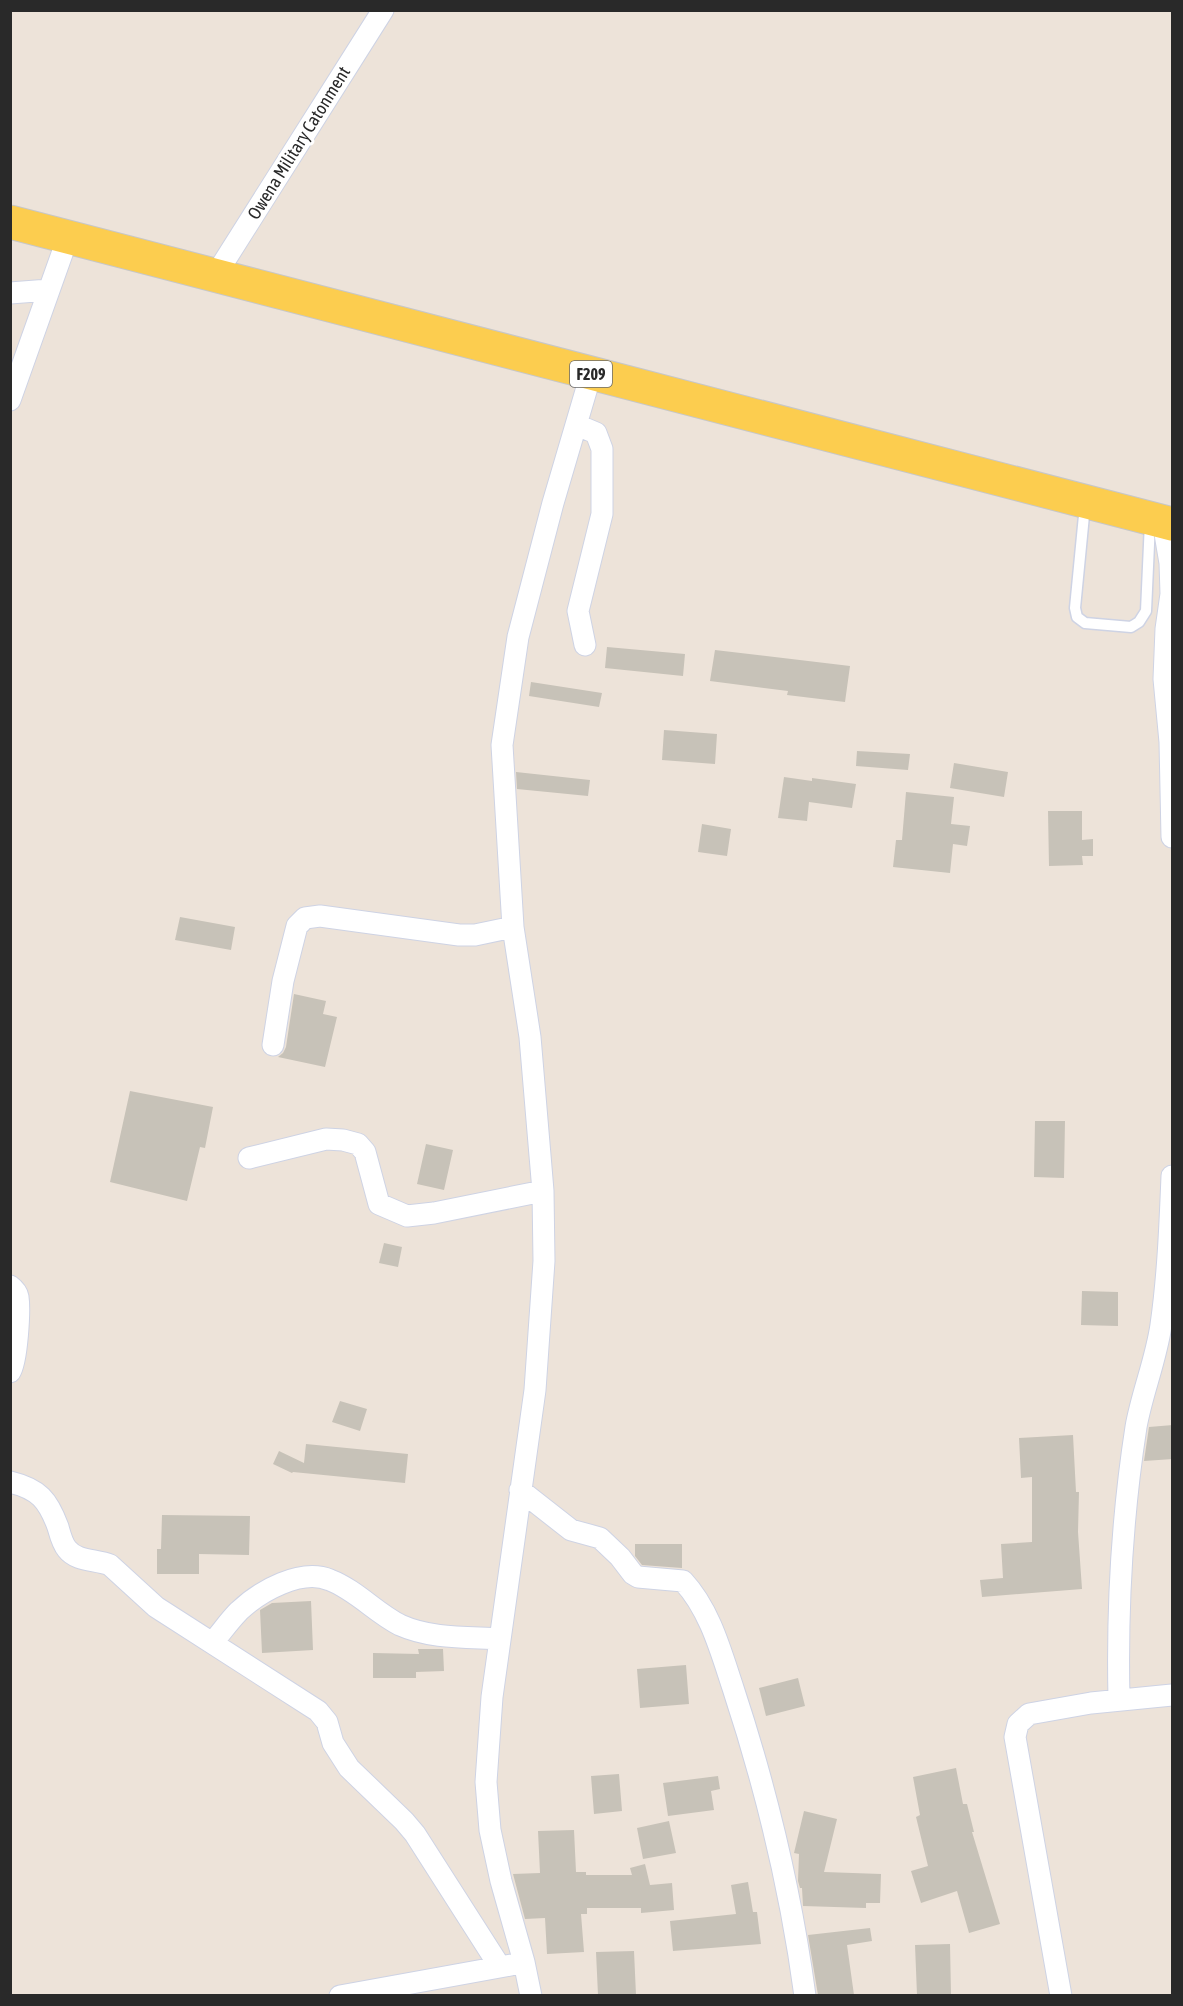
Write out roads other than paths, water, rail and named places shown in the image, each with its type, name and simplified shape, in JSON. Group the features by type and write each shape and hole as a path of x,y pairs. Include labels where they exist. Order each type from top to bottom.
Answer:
{"main road":[{"name":"F209","path":"10,222 1162,521"}],"street":[{"name":"Owena Military Catonment","path":"214,276 383,10"},
{"path":"10,400 68,237"},
{"path":"10,293 49,290"},
{"path":"531,1995 490,1830 486,1782 492,1697 535,1390 544,1261 543,1191 530,1037 513,927 502,745 518,637 591,374"},
{"path":"576,425 596,433 602,449 602,514 578,611 585,645"},
{"path":"1162,521 1170,563 1171,594 1166,629 1164,680 1170,742 1173,837"},
{"path":"273,1045 283,981 291,948 297,926 305,918 320,916 459,935 475,935 513,927"},
{"path":"249,1158 326,1139 358,1144 364,1152 379,1204 407,1216 434,1213 543,1191"},
{"path":"1119,1699 1118,1644 1129,1477 1136,1424 1161,1326 1171,1246 1173,1176"},
{"path":"10,1286 18,1294 19,1312 15,1357 13,1370 10,1372"},
{"path":"10,1482 25,1485 41,1495 52,1511 67,1550 78,1558 110,1565 156,1607 318,1711 327,1722 333,1743 349,1768 415,1834 500,1967"},
{"path":"520,1490 571,1530 600,1538 638,1577 683,1581 710,1622 746,1729 775,1838 798,1944 805,1995"},
{"path":"212,1643 238,1612 255,1598 297,1577 315,1576 330,1580 399,1624 418,1631 438,1635 500,1639"},
{"path":"1061,1995 1015,1737 1018,1724 1029,1714 1119,1699 1173,1695"},
{"path":"340,1995 524,1962"}],"lane":[{"path":"1086,502 1076,608 1077,617 1085,623 1131,627 1139,622 1146,611 1162,521"}]}
